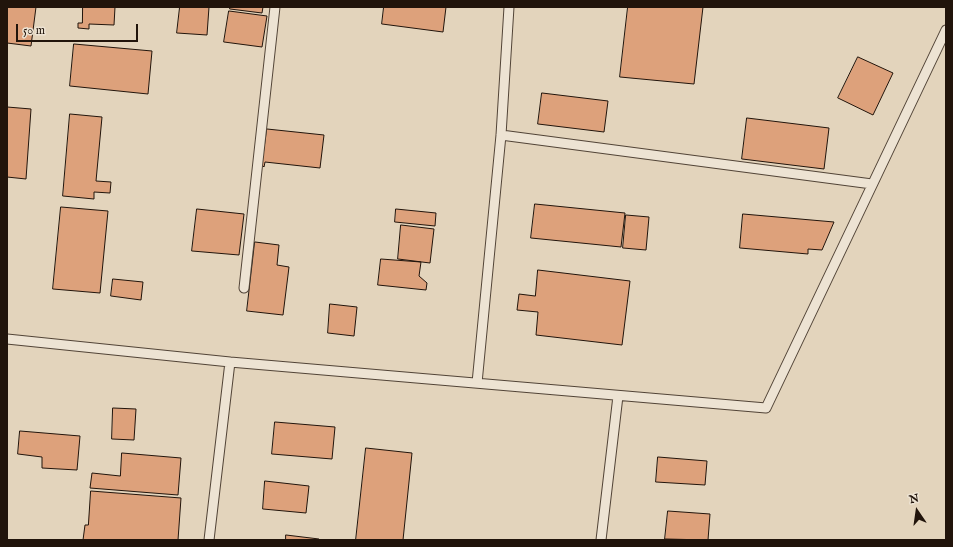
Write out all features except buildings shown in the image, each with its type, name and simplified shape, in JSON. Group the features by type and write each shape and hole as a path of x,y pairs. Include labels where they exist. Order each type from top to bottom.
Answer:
{"lane":[{"path":"244,288 275,7"},
{"path":"477,383 501,135 509,7"},
{"path":"7,339 230,362 766,408 946,30"},
{"path":"501,135 872,184"},
{"path":"209,540 230,362"},
{"path":"601,540 618,396"}]}
